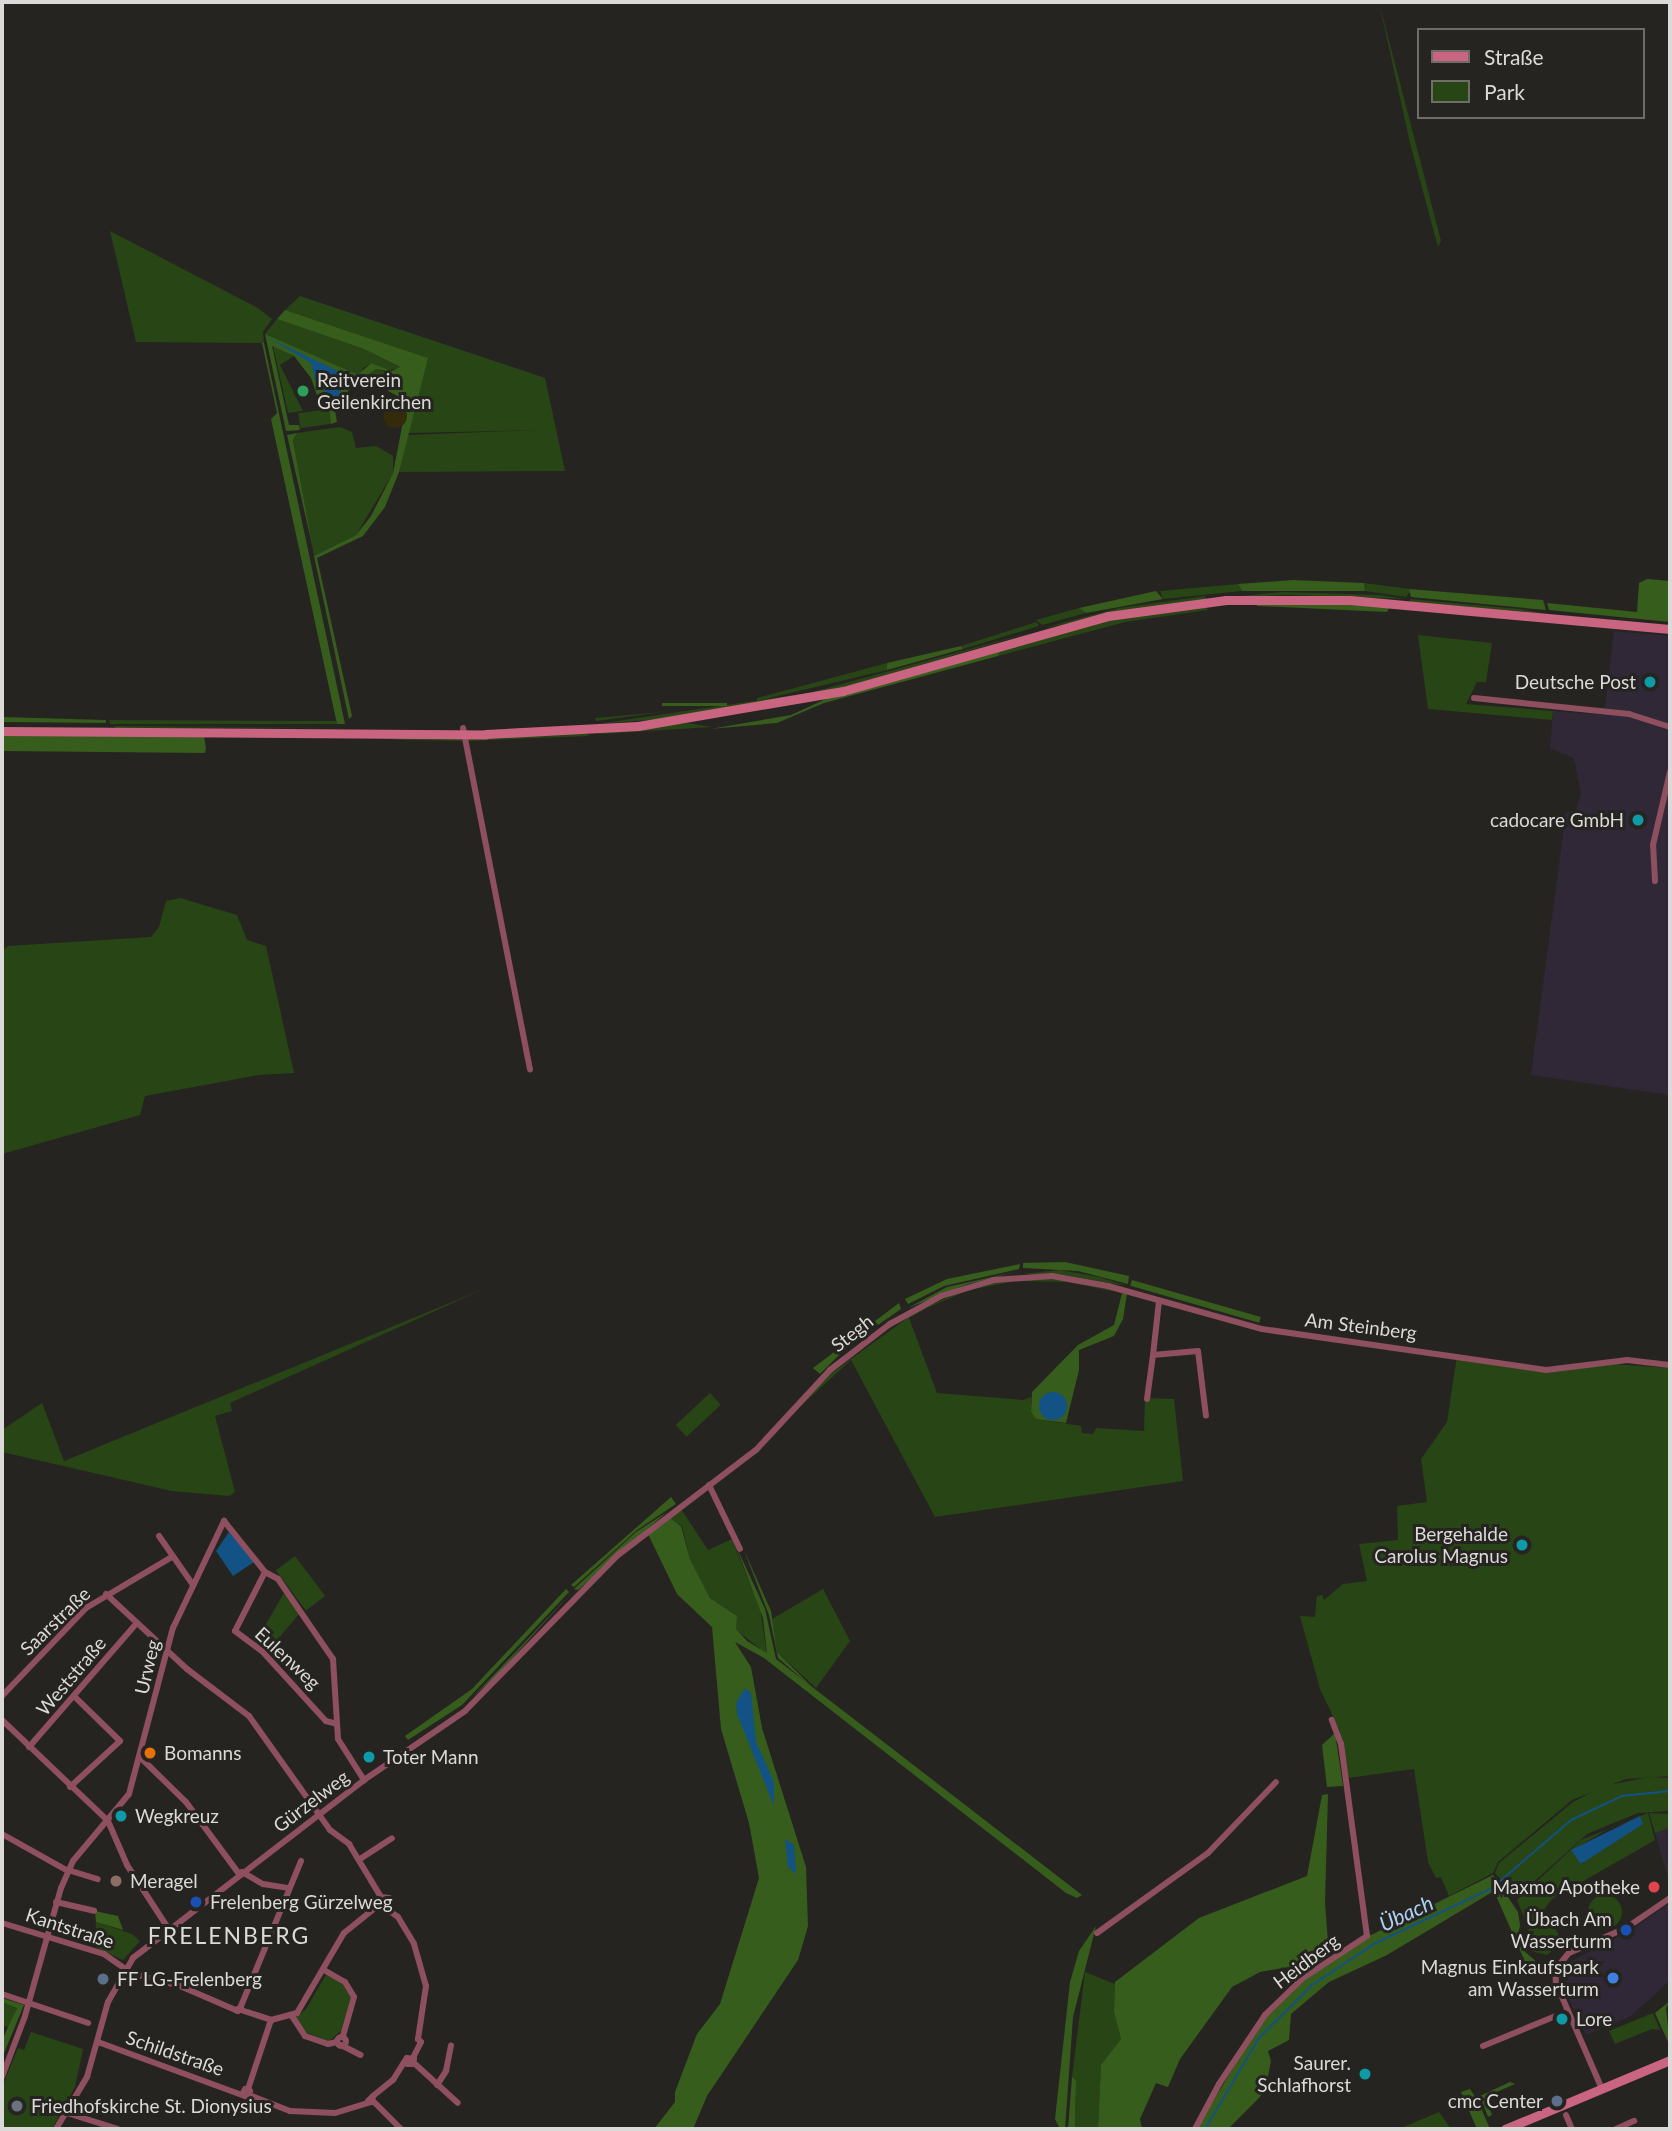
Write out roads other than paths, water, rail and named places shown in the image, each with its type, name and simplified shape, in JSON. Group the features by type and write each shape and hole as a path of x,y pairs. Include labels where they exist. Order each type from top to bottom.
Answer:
{"main road":[{"path":"2,731 593,730 730,713 853,688 1108,616 1226,600 1350,600 1670,629"},
{"path":"1505,2129 1670,2060"}],"street":[{"path":"1474,698 1629,714 1670,727"},
{"path":"464,731 530,1069"},
{"path":"1655,881 1653,845 1670,772"},
{"name":"Stegh","path":"641,1536 762,1444 830,1370 890,1324 957,1289 1021,1276 1052,1276"},
{"name":"Am Steinberg","path":"1052,1276 1262,1329 1546,1370 1627,1360 1670,1364"},
{"path":"1147,1399 1159,1301"},
{"path":"1153,1355 1198,1351 1206,1416"},
{"path":"709,1485 740,1549"},
{"name":"Urweg","path":"2,2077 29,2003 56,1902 68,1871 124,1803 141,1758 167,1651 193,1586 224,1521 265,1572"},
{"path":"159,1536 193,1586"},
{"name":"Gürzelweg","path":"56,2129 87,2077 108,2002 126,1968 168,1928 364,1780 477,1701 571,1599 641,1536"},
{"name":"Saarstraße","path":"2,1696 86,1608 172,1557"},
{"path":"265,1572 278,1579 333,1659 338,1739 364,1780"},
{"name":"Eulenweg","path":"265,1572 234,1631 262,1651 326,1721 337,1724"},
{"path":"106,1594 167,1651 249,1716 322,1813 338,1839 347,1842 360,1860 359,1866 414,1944 426,1986 418,2039 421,2042 411,2062 458,2103"},
{"name":"Weststraße","path":"29,1747 76,1698 85,1679 136,1624"},
{"path":"70,1787 120,1741 76,1698"},
{"path":"2,1720 108,1821 127,1865 168,1928"},
{"name":"Heidberg","path":"1195,2129 1219,2084 1265,2015 1303,1978 1367,1936 1340,1744 1332,1720"},
{"path":"141,1758 186,1802 241,1873 247,1878 288,1888"},
{"path":"1097,1933 1208,1853 1276,1782"},
{"path":"2,1834 68,1871 98,1879"},
{"path":"360,1860 392,1838"},
{"path":"239,2009 301,1861"},
{"path":"1602,2090 1554,1977 1558,1964 1569,1953 1626,1928 1670,1898"},
{"path":"56,1902 94,1911"},
{"path":"247,2092 271,2020 292,2016 305,2004 344,1933 383,1902"},
{"name":"Kantstraße","path":"2,1923 104,1954 126,1968 271,2020"},
{"path":"324,1970 345,1982 354,1997 340,2041"},
{"path":"2,1994 88,2023"},
{"path":"1483,2046 1568,2011"},
{"path":"292,2016 305,2036 328,2044 340,2041 361,2054"},
{"name":"Schildstraße","path":"98,2042 247,2092 290,2111 333,2113 372,2100 411,2062"},
{"path":"437,2085 446,2071 451,2045"},
{"path":"372,2100 401,2129"},
{"path":"67,2113 118,2129"},
{"path":"1566,2115 1572,2129"},
{"path":"1616,2129 1634,2121"}],"water":[{"path":"267,337 348,376 337,399 328,395 315,380 311,363"},
{"path":"1053,1392 1063,1396 1067,1406 1063,1416 1053,1420 1043,1416 1039,1406 1043,1396"},
{"path":"229,1532 254,1562 233,1576 216,1551"},
{"path":"745,1688 751,1693 756,1742 774,1782 774,1806 737,1714 736,1703"},
{"path":"1640,1816 1643,1824 1581,1864 1571,1850"},
{"path":"785,1839 794,1845 796,1874 788,1867"}],"waterway":[{"name":"Übach","path":"1205,2129 1259,2038 1312,1985 1374,1944 1492,1888 1571,1820 1622,1796 1670,1791"}],"place":[{"name":"Reitverein Geilenkirchen","path":"303,391"},
{"name":"Deutsche Post","path":"1650,682"},
{"name":"cadocare GmbH","path":"1638,820"},
{"name":"Bergehalde Carolus Magnus","path":"1522,1545"},
{"name":"Bomanns","path":"150,1753"},
{"name":"Toter Mann","path":"369,1757"},
{"name":"Wegkreuz","path":"121,1816"},
{"name":"Meragel","path":"116,1881"},
{"name":"Maxmo Apotheke","path":"1654,1887"},
{"name":"Frelenberg Gürzelweg","path":"196,1902"},
{"name":"Übach Am Wasserturm","path":"1626,1930"},
{"name":"Magnus Einkaufspark am Wasserturm","path":"1613,1978"},
{"name":"FF LG-Frelenberg","path":"103,1979"},
{"name":"Lore","path":"1562,2019"},
{"name":"Saurer. Schlafhorst","path":"1365,2074"},
{"name":"cmc Center","path":"1557,2101"},
{"name":"Friedhofskirche St. Dionysius","path":"17,2106"}],"district":[{"name":"FRELENBERG","path":"229,1935"}]}
